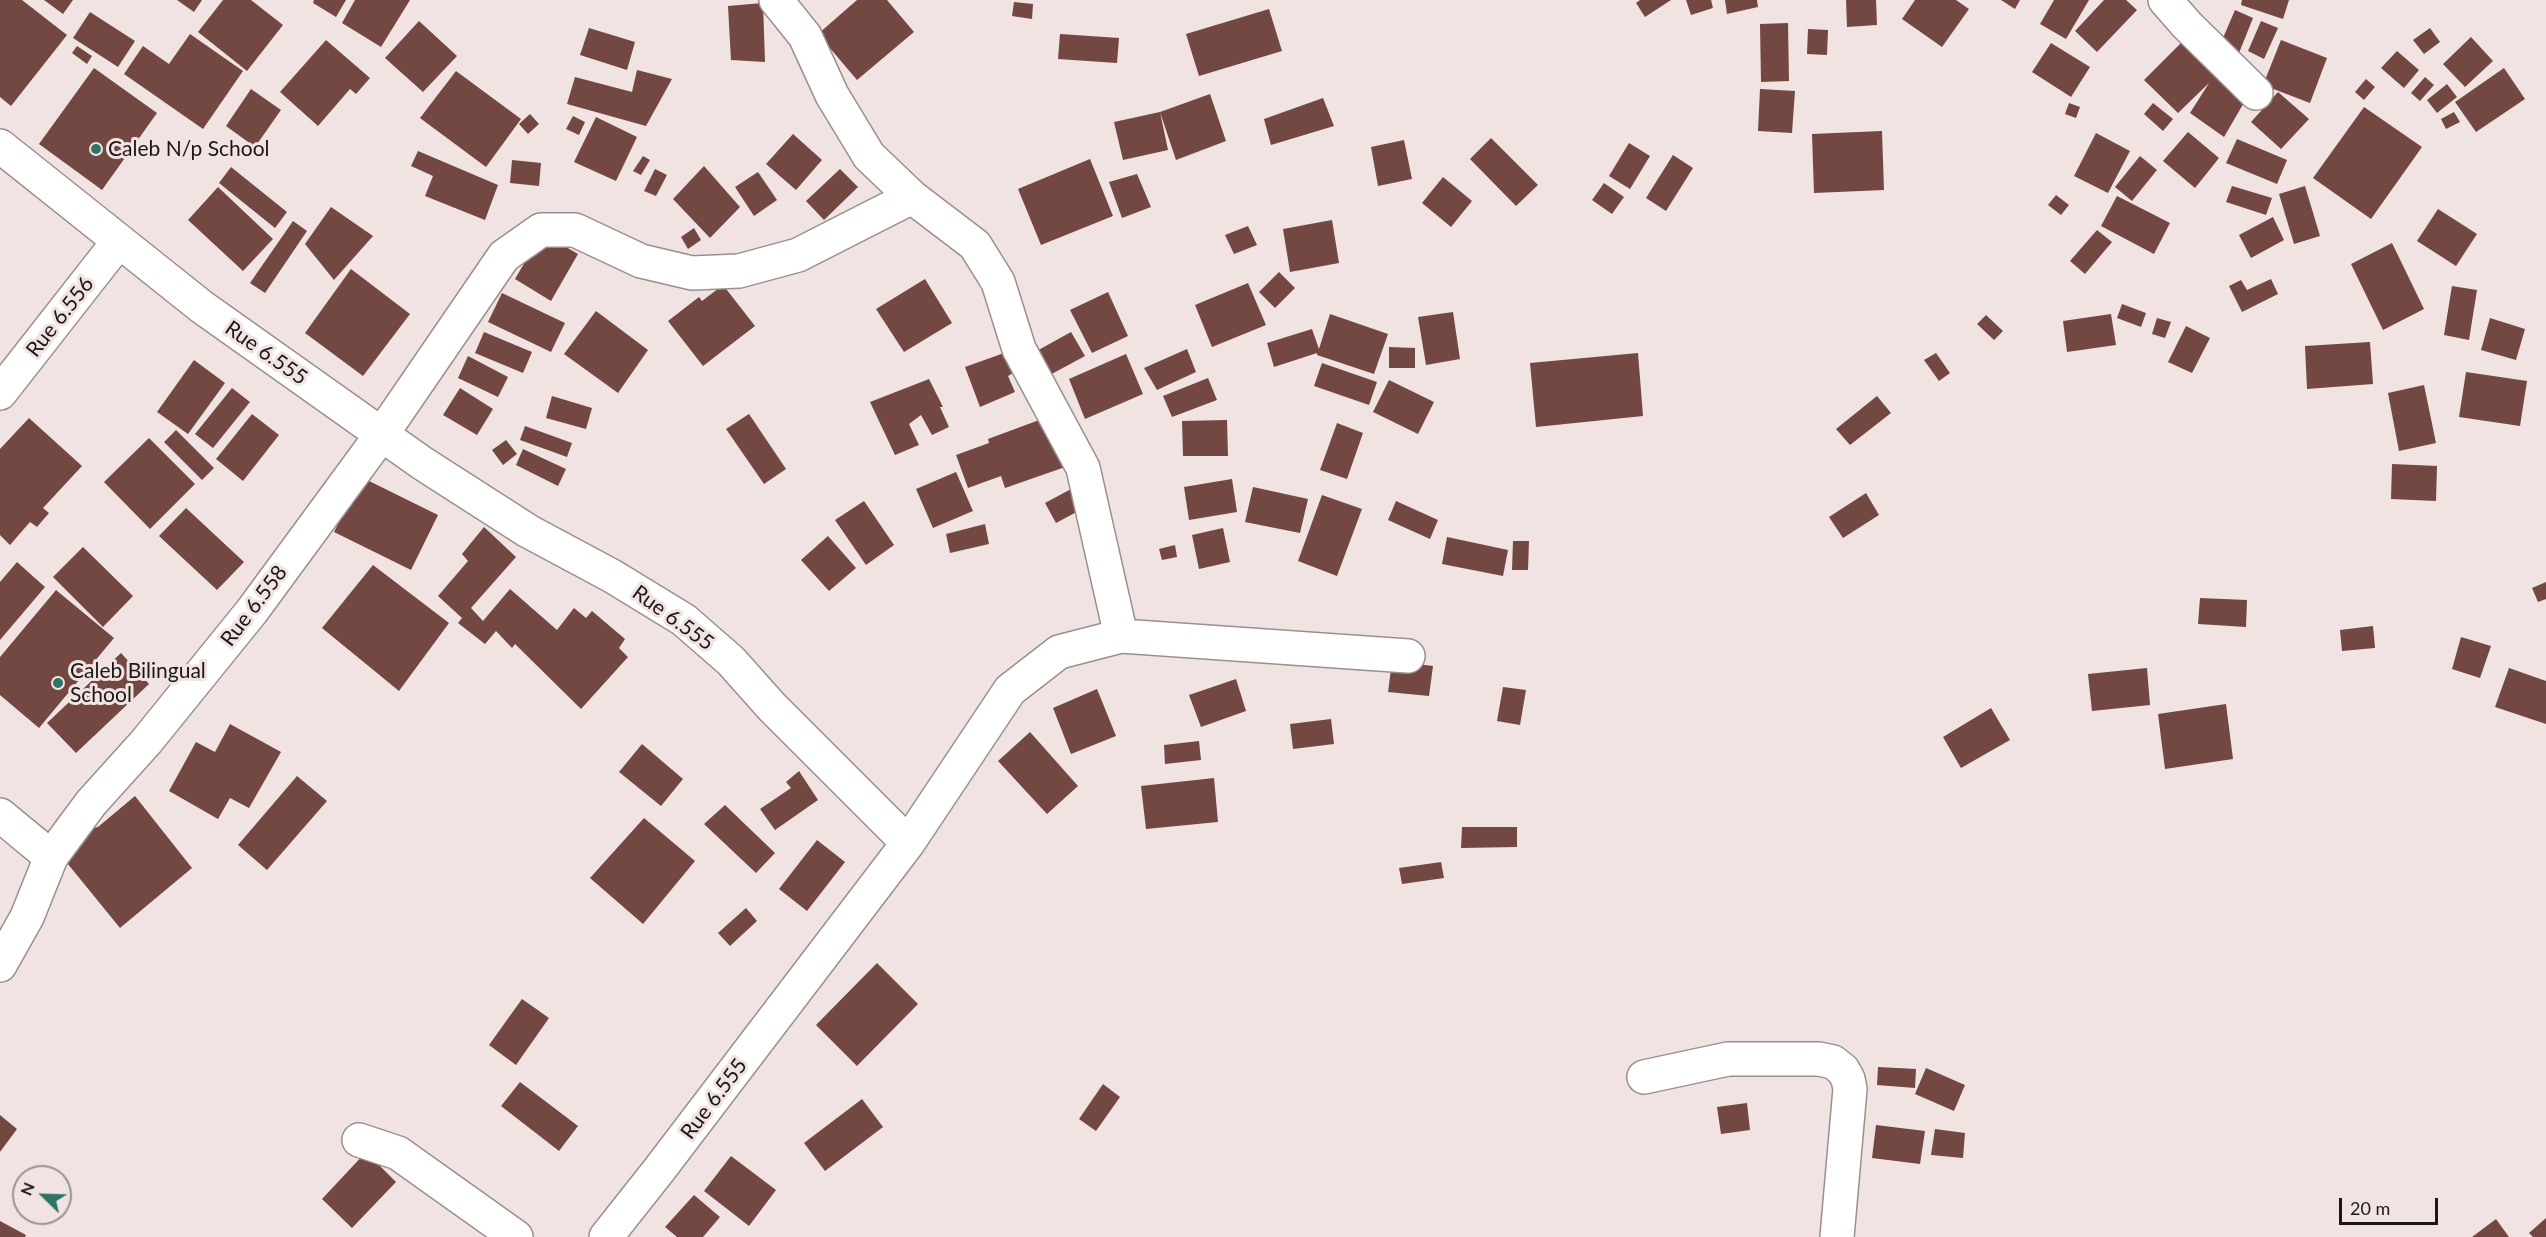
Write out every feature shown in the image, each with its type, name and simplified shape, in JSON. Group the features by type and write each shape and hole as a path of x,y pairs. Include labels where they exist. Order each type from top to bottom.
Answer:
{"street":[{"path":"776,0 805,36 832,95 869,156 912,197 975,245 998,282 1019,349 1083,468 1121,636"},
{"path":"2165,0 2256,93"},
{"name":"Rue 6.555","path":"0,146 202,308 422,463 528,531 612,576 684,620 731,660 780,715 908,843 606,1237"},
{"name":"Rue 6.558","path":"51,857 91,803 146,742 252,611 382,434 504,256 541,230 575,230 641,261 692,273 739,271 798,255 912,197"},
{"name":"Rue 6.556","path":"0,393 119,241"},
{"path":"908,843 1010,690 1059,652 1121,636 1408,656"},
{"path":"0,815 51,857 27,917 0,965"},
{"path":"1644,1077 1728,1059 1819,1059 1833,1062 1843,1071 1850,1089 1837,1237"},
{"path":"359,1140 398,1154 516,1237"}],"building":[{"path":"0,0 22,0 67,35 11,106 0,97"},
{"path":"44,0 73,0 63,14"},
{"path":"177,0 202,0 194,12"},
{"path":"223,0 251,0 283,25 247,71 198,32"},
{"path":"314,0 346,0 336,17 313,3"},
{"path":"355,0 410,0 381,47 342,23"},
{"path":"857,0 887,0 914,32 857,80 818,34"},
{"path":"1640,0 1671,0 1645,17 1636,3"},
{"path":"1686,0 1711,0 1713,8 1691,15"},
{"path":"1725,0 1757,0 1758,7 1727,14"},
{"path":"1846,0 1876,0 1877,25 1847,27"},
{"path":"1915,0 1956,0 1969,9 1942,47 1902,19"},
{"path":"2001,0 2020,0 2015,9"},
{"path":"2054,0 2089,0 2066,39 2040,24"},
{"path":"2104,0 2126,0 2137,10 2097,52 2075,31"},
{"path":"2242,0 2289,0 2283,19 2241,5"},
{"path":"1014,2 1033,4 1032,19 1012,16"},
{"path":"763,3 765,62 731,60 728,6"},
{"path":"1269,9 1282,51 1199,76 1186,34"},
{"path":"2235,10 2253,18 2239,53 2220,45"},
{"path":"90,12 135,41 118,67 73,38"},
{"path":"419,21 457,56 423,92 385,58"},
{"path":"2261,21 2278,28 2264,59 2248,51"},
{"path":"1788,23 1789,81 1761,82 1760,24"},
{"path":"589,28 635,42 627,70 580,55"},
{"path":"2430,28 2440,42 2424,54 2413,40"},
{"path":"1808,29 1828,30 1827,55 1807,54"},
{"path":"190,34 243,71 203,129 124,74 143,46 169,64"},
{"path":"1060,34 1119,38 1117,63 1058,59"},
{"path":"2471,37 2493,61 2465,87 2443,64"},
{"path":"326,40 370,78 356,94 350,89 318,126 280,92"},
{"path":"2281,40 2327,58 2310,103 2263,85"},
{"path":"2051,43 2090,67 2071,97 2032,72"},
{"path":"2181,43 2213,75 2216,70 2249,94 2224,137 2190,113 2209,83 2178,113 2144,80"},
{"path":"77,46 92,56 87,64 72,53"},
{"path":"2397,51 2419,70 2404,88 2381,68"},
{"path":"94,68 157,113 102,190 39,144"},
{"path":"2504,68 2525,99 2476,132 2455,102"},
{"path":"637,70 672,79 646,126 567,104 575,77 632,92"},
{"path":"456,71 521,119 486,167 420,118"},
{"path":"2425,77 2434,85 2420,101 2411,93"},
{"path":"2366,79 2375,87 2364,100 2355,92"},
{"path":"2447,84 2457,97 2437,113 2427,100"},
{"path":"251,89 281,110 255,147 226,126"},
{"path":"1760,89 1795,91 1792,133 1758,131"},
{"path":"2278,92 2309,119 2281,149 2251,122"},
{"path":"1210,94 1226,141 1176,160 1160,112"},
{"path":"1323,98 1334,126 1271,145 1264,119"},
{"path":"2069,103 2080,107 2076,118 2065,114"},
{"path":"2153,103 2173,119 2163,131 2144,114"},
{"path":"2364,107 2422,147 2371,219 2313,178"},
{"path":"1160,112 1168,150 1123,160 1114,122"},
{"path":"2454,112 2460,122 2446,129 2441,119"},
{"path":"530,114 539,124 528,134 519,124"},
{"path":"573,116 585,122 579,135 566,129"},
{"path":"596,117 637,137 616,181 574,162"},
{"path":"1882,131 1884,190 1814,193 1812,134"},
{"path":"2188,132 2219,158 2195,188 2163,161"},
{"path":"2096,133 2130,151 2108,193 2074,176"},
{"path":"793,134 822,160 796,190 766,164"},
{"path":"1491,138 1538,185 1516,206 1470,159"},
{"path":"2237,139 2287,160 2277,184 2226,163"},
{"path":"1404,140 1412,179 1378,186 1371,147"},
{"path":"1629,143 1650,156 1630,189 1609,176"},
{"path":"418,151 498,185 485,220 425,196 433,176 411,166"},
{"path":"1673,155 1693,168 1666,211 1646,198"},
{"path":"643,156 650,160 641,175 633,171"},
{"path":"2140,156 2157,170 2132,201 2115,187"},
{"path":"1090,159 1113,216 1041,245 1018,189"},
{"path":"512,160 541,163 539,186 510,183"},
{"path":"704,166 740,207 710,238 673,199"},
{"path":"231,167 287,212 275,228 219,183"},
{"path":"655,169 667,175 656,196 644,191"},
{"path":"840,169 858,187 824,220 806,201"},
{"path":"758,172 777,200 754,216 735,187"},
{"path":"1137,174 1151,207 1122,218 1109,182"},
{"path":"1443,177 1472,201 1451,227 1422,203"},
{"path":"1604,183 1624,197 1612,214 1592,200"},
{"path":"2232,186 2272,198 2266,215 2226,202"},
{"path":"2305,186 2320,236 2294,244 2279,194"},
{"path":"218,187 273,239 243,271 188,220"},
{"path":"2056,195 2069,205 2061,215 2048,205"},
{"path":"2117,196 2170,223 2154,254 2101,226"},
{"path":"331,207 373,236 334,280 305,244"},
{"path":"2438,209 2477,234 2456,266 2417,241"},
{"path":"2273,217 2284,240 2251,258 2239,235"},
{"path":"1332,220 1339,263 1290,272 1283,229"},
{"path":"293,221 307,231 265,293 250,283"},
{"path":"1248,226 1257,245 1234,254 1225,235"},
{"path":"694,228 701,240 688,249 681,237"},
{"path":"2097,230 2112,242 2085,274 2070,261"},
{"path":"542,233 578,254 551,301 515,279"},
{"path":"2392,243 2424,309 2383,330 2351,264"},
{"path":"351,269 410,314 363,376 305,333"},
{"path":"1279,272 1295,288 1275,308 1259,292"},
{"path":"925,279 952,323 904,352 876,309"},
{"path":"2271,279 2278,294 2242,312 2229,286 2241,280 2247,290"},
{"path":"1248,283 1266,325 1212,347 1195,305"},
{"path":"723,285 755,326 703,366 668,321 699,297 702,301"},
{"path":"2452,286 2477,290 2469,340 2444,335"},
{"path":"1108,292 1128,336 1092,353 1070,310"},
{"path":"502,293 565,323 551,352 488,322"},
{"path":"2122,304 2146,313 2141,327 2117,318"},
{"path":"596,311 648,350 618,393 564,354"},
{"path":"1453,312 1460,359 1426,365 1418,317"},
{"path":"1330,314 1388,334 1374,374 1317,355 1317,353 1274,367 1267,343 1312,329 1319,349"},
{"path":"2111,314 2116,345 2067,352 2063,321"},
{"path":"1986,315 2003,331 1994,340 1977,324"},
{"path":"2157,318 2171,322 2165,338 2152,334"},
{"path":"2490,318 2525,329 2516,360 2481,350"},
{"path":"2186,326 2210,338 2192,373 2168,362"},
{"path":"484,332 532,352 523,373 475,353"},
{"path":"1071,332 1085,356 1048,376 1033,353"},
{"path":"2370,342 2373,384 2307,389 2305,346"},
{"path":"1389,347 1415,348 1415,368 1389,368"},
{"path":"1187,349 1196,372 1157,390 1144,368"},
{"path":"1004,353 1013,373 1008,376 1015,392 980,407 965,367"},
{"path":"1638,353 1643,416 1536,427 1530,363"},
{"path":"1936,353 1950,373 1939,381 1924,360"},
{"path":"1126,354 1143,394 1085,419 1069,379"},
{"path":"468,356 508,377 498,397 458,378"},
{"path":"194,360 225,383 188,434 157,412"},
{"path":"1322,363 1377,382 1369,405 1314,386"},
{"path":"2466,372 2527,381 2520,426 2459,417"},
{"path":"1208,378 1217,400 1172,417 1163,396"},
{"path":"929,379 943,407 940,407 949,427 932,435 921,415 909,424 919,445 895,455 870,402"},
{"path":"1389,380 1434,402 1418,434 1373,412"},
{"path":"2424,385 2436,443 2399,451 2388,393"},
{"path":"232,388 250,402 213,448 195,434"},
{"path":"460,388 493,409 477,435 443,415"},
{"path":"552,396 592,408 586,429 546,418"},
{"path":"1877,396 1891,413 1850,445 1836,429"},
{"path":"252,414 279,435 243,481 216,459"},
{"path":"749,414 786,469 764,484 726,429"},
{"path":"1050,416 1068,466 1005,488 1001,476 968,488 956,455 989,443 988,439"},
{"path":"29,418 82,466 43,508 49,513 37,527 30,522 10,545 0,535 0,449"},
{"path":"1227,420 1228,456 1183,456 1182,421"},
{"path":"1337,423 1363,433 1347,479 1320,470"},
{"path":"525,426 572,443 567,457 520,440"},
{"path":"176,430 214,468 202,480 164,442"},
{"path":"149,438 195,484 150,529 104,482"},
{"path":"506,440 517,454 503,465 492,450"},
{"path":"523,449 566,469 558,486 516,465"},
{"path":"2392,464 2437,466 2436,501 2391,499"},
{"path":"956,472 973,511 933,528 916,489"},
{"path":"361,477 438,515 411,570 334,532"},
{"path":"1232,479 1237,512 1189,520 1184,487"},
{"path":"1253,487 1308,499 1300,533 1245,522"},
{"path":"1073,488 1084,508 1056,523 1045,503"},
{"path":"1866,493 1879,515 1843,538 1829,517"},
{"path":"1322,495 1362,509 1337,576 1298,561"},
{"path":"864,501 894,545 866,565 835,520"},
{"path":"1396,501 1438,520 1430,539 1388,520"},
{"path":"186,508 244,562 217,590 159,536"},
{"path":"985,524 989,544 950,553 946,534"},
{"path":"484,527 516,557 471,608 483,621 510,589 557,630 574,608 586,618 592,611 625,639 619,648 628,657 581,709 515,644 512,648 496,631 485,644 458,623 462,618 438,596 468,561 462,554"},
{"path":"1223,528 1230,562 1199,569 1192,535"},
{"path":"828,536 856,568 829,591 801,560"},
{"path":"1447,537 1508,550 1503,576 1442,564"},
{"path":"1513,541 1529,541 1528,570 1512,570"},
{"path":"1175,545 1177,557 1162,560 1159,549"},
{"path":"83,547 133,596 103,627 53,577"},
{"path":"17,562 45,587 0,640 0,582"},
{"path":"373,565 449,623 399,691 322,628"},
{"path":"2546,582 2546,599 2538,602 2532,588"},
{"path":"56,590 114,638 39,728 0,695 0,657"},
{"path":"2200,598 2247,600 2246,627 2198,624"},
{"path":"2373,626 2375,648 2342,651 2340,630"},
{"path":"2461,637 2491,646 2480,678 2452,669"},
{"path":"121,653 149,684 76,753 47,723"},
{"path":"1392,661 1433,666 1429,696 1388,692"},
{"path":"2147,668 2150,705 2092,711 2088,674"},
{"path":"2509,668 2546,681 2546,724 2495,707"},
{"path":"1236,679 1246,711 1201,727 1189,695"},
{"path":"1503,687 1526,690 1520,725 1497,721"},
{"path":"1097,689 1116,736 1071,754 1053,708"},
{"path":"2226,704 2233,759 2165,769 2158,714"},
{"path":"1991,708 2010,740 1961,768 1943,737"},
{"path":"1331,719 1334,744 1293,749 1290,724"},
{"path":"230,724 281,752 249,808 230,798 218,819 169,791 196,742 215,752"},
{"path":"1030,732 1078,786 1047,814 998,761"},
{"path":"1199,741 1201,760 1165,764 1164,745"},
{"path":"642,744 683,779 661,806 619,772"},
{"path":"799,771 818,800 775,830 760,809 791,788 786,782"},
{"path":"297,776 327,801 267,870 238,845"},
{"path":"1214,778 1218,822 1146,829 1141,786"},
{"path":"135,796 192,868 120,928 63,858 81,830 98,827"},
{"path":"725,805 775,853 756,873 704,824"},
{"path":"644,818 695,861 643,924 590,878"},
{"path":"1462,827 1517,827 1517,847 1461,848"},
{"path":"817,840 845,862 807,911 779,889"},
{"path":"1441,862 1444,878 1402,884 1399,868"},
{"path":"746,908 757,921 730,946 718,933"},
{"path":"877,963 918,1004 857,1066 816,1025"},
{"path":"522,999 549,1018 516,1065 489,1045"},
{"path":"1878,1067 1916,1069 1915,1088 1877,1085"},
{"path":"1926,1068 1965,1085 1954,1111 1915,1094"},
{"path":"520,1082 578,1126 559,1151 501,1106"},
{"path":"1103,1084 1120,1097 1096,1131 1079,1119"},
{"path":"862,1099 883,1127 825,1171 804,1143"},
{"path":"1747,1103 1750,1130 1721,1134 1717,1107"},
{"path":"0,1115 17,1129 0,1152"},
{"path":"1876,1125 1925,1131 1920,1164 1872,1158"},
{"path":"1935,1129 1965,1133 1963,1158 1931,1155"},
{"path":"366,1152 396,1182 352,1228 322,1199"},
{"path":"731,1156 776,1190 749,1226 704,1191"},
{"path":"694,1195 720,1217 703,1237 677,1237 665,1227"},
{"path":"2546,1218 2546,1237 2533,1237 2529,1233"},
{"path":"2496,1219 2509,1237 2472,1237"},
{"path":"0,1221 26,1235 25,1237 0,1237"}],"place":[{"name":"Caleb N/p School","path":"96,149"},
{"name":"Caleb Bilingual School","path":"58,683"}]}
